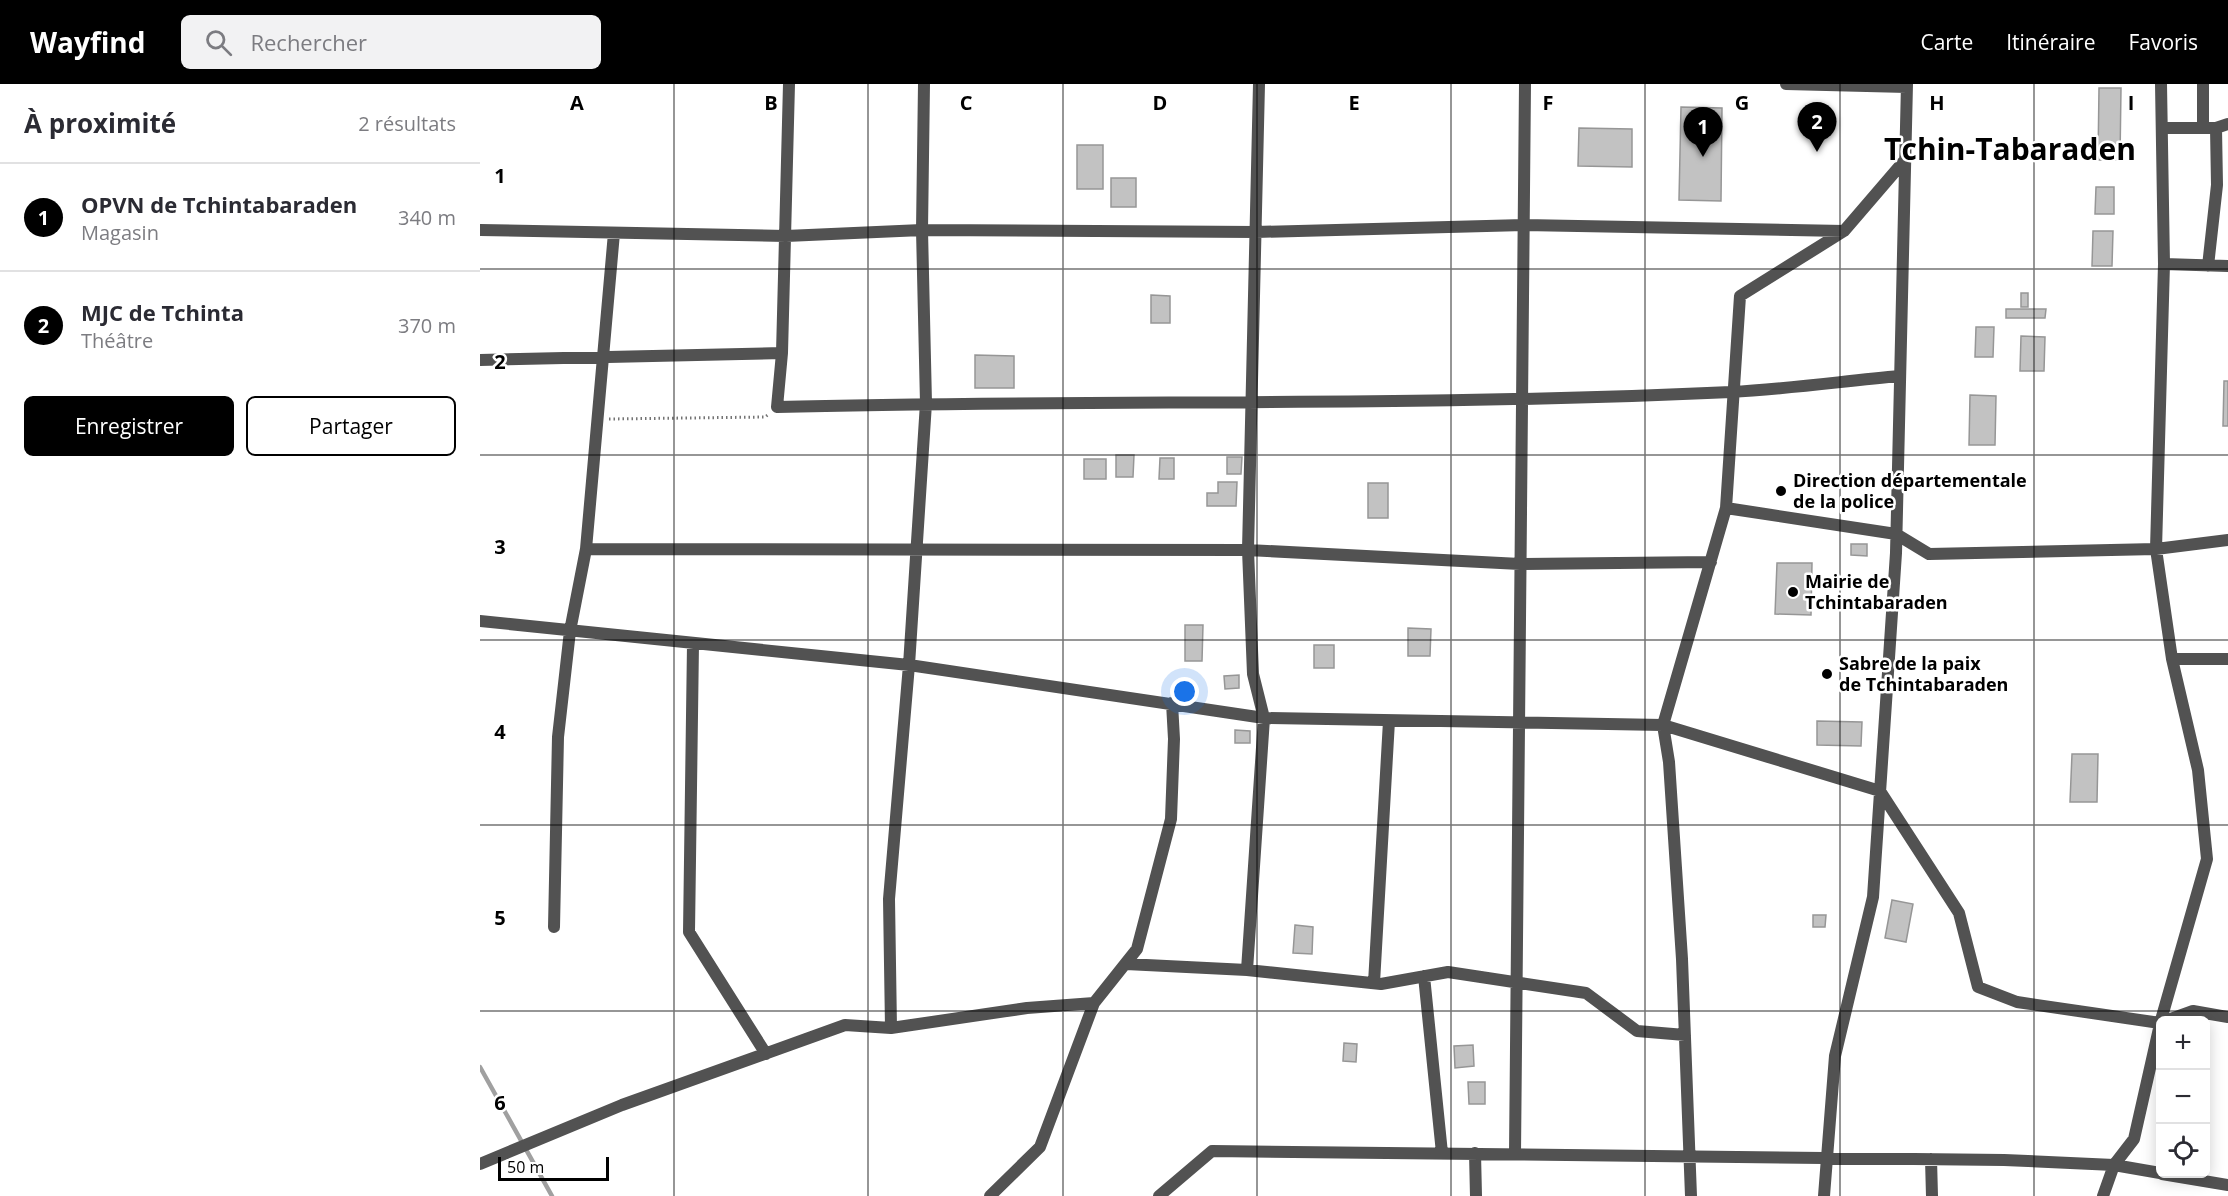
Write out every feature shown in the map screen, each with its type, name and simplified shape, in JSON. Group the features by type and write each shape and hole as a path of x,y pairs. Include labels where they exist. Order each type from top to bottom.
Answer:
{"street":[{"path":"789,84 782,352 777,407 926,403 1521,399 1734,392 1900,376"},
{"path":"891,1028 889,899 909,665 926,403 922,230 924,84"},
{"path":"1247,970 1264,718 1253,674 1248,550 1258,84"},
{"path":"1515,1154 1524,84"},
{"path":"1786,84 1907,86 1896,534 1873,897 1835,1056 1824,1196"},
{"path":"2161,84 2164,264 2156,549 2172,659 2198,770 2207,860 2163,1016"},
{"path":"2203,84 2203,128"},
{"path":"2162,128 2222,126 2208,266"},
{"path":"1691,1196 1682,959 1669,762 1663,725 1726,508 1740,297 1844,231 1905,160"},
{"path":"480,230 786,236 922,230 1256,232 1524,225 1844,231"},
{"path":"554,927 558,736 570,631 586,549 614,233"},
{"path":"2164,264 2228,266"},
{"path":"480,360 782,352"},
{"path":"1726,508 1896,534 1929,554 2156,549 2228,540"},
{"path":"586,549 1248,550 1520,564 1711,562"},
{"path":"480,621 909,665 1264,718 1663,725 1880,791 1959,913 1978,987 2017,1002 2156,1022"},
{"path":"693,644 689,932 766,1054"},
{"path":"2172,659 2228,658"},
{"path":"990,1196 1040,1147 1094,1004 1137,949 1171,819 1174,739 1172,703"},
{"path":"1374,983 1389,721"},
{"path":"1126,964 1247,970 1381,984 1448,972 1586,993 1637,1030 1685,1035"},
{"path":"1424,976 1442,1153"},
{"path":"480,1164 622,1105 845,1026 891,1028 1027,1008 1094,1004"},
{"path":"2179,1016 2193,1011 2228,1017"},
{"path":"2103,1196 2115,1165 2134,1139 2156,1044"},
{"path":"1159,1196 1212,1151 2004,1160 2115,1165 2156,1172"},
{"path":"1475,1153 1476,1196"},
{"path":"1931,1159 1932,1196"},
{"path":"2189,1178 2228,1185"}],"path":[{"path":"598,420 765,417 777,407"}],"building":[{"path":"2099,88 2121,88 2120,160 2098,160"},
{"path":"1681,107 1722,108 1721,201 1679,200"},
{"path":"1579,128 1632,129 1632,167 1578,166"},
{"path":"1077,145 1103,145 1103,189 1077,189"},
{"path":"1111,178 1136,178 1136,207 1111,207"},
{"path":"2096,187 2114,187 2114,214 2095,214"},
{"path":"2093,231 2113,231 2112,266 2092,266"},
{"path":"2021,293 2028,293 2028,307 2021,307"},
{"path":"1151,295 1170,296 1170,323 1151,323"},
{"path":"2006,309 2046,309 2045,318 2006,318"},
{"path":"1976,327 1994,327 1993,357 1975,357"},
{"path":"2021,336 2045,337 2044,371 2020,371"},
{"path":"975,355 1014,356 1014,388 975,388"},
{"path":"2224,381 2228,381 2228,426 2223,426"},
{"path":"1970,395 1996,396 1995,445 1969,445"},
{"path":"1116,455 1134,455 1133,477 1116,477"},
{"path":"1227,457 1242,457 1241,474 1227,474"},
{"path":"1160,458 1174,458 1174,479 1159,479"},
{"path":"1084,459 1106,459 1106,479 1084,479"},
{"path":"1218,482 1237,482 1236,506 1207,506 1207,493 1218,493"},
{"path":"1368,483 1388,483 1388,518 1368,518"},
{"path":"1851,544 1867,544 1867,556 1851,555"},
{"path":"1777,563 1812,563 1811,615 1775,614"},
{"path":"1185,625 1203,625 1202,661 1185,661"},
{"path":"1408,628 1431,629 1430,656 1408,656"},
{"path":"1314,645 1334,645 1334,668 1314,668"},
{"path":"1239,675 1239,688 1225,689 1224,676"},
{"path":"1817,721 1862,722 1861,746 1817,745"},
{"path":"1235,730 1250,731 1250,743 1235,743"},
{"path":"2072,754 2098,754 2097,802 2070,802"},
{"path":"1892,900 1913,904 1906,942 1885,938"},
{"path":"1813,915 1826,915 1825,927 1813,927"},
{"path":"1295,925 1313,927 1312,954 1293,953"},
{"path":"1344,1043 1357,1044 1356,1062 1343,1061"},
{"path":"1473,1045 1474,1066 1455,1068 1454,1046"},
{"path":"1468,1082 1485,1082 1485,1104 1469,1104"}],"waterway":[{"path":"480,1067 552,1196"}],"place":[{"name":"MJC de Tchinta","path":"1817,152"},
{"name":"OPVN de Tchintabaraden","path":"1703,157"},
{"name":"Direction départementale de la police","path":"1781,491"},
{"name":"Mairie de Tchintabaraden","path":"1793,592"},
{"name":"Sabre de la paix de Tchintabaraden","path":"1827,674"}],"district":[{"name":"Tchin-Tabaraden","path":"2010,150"}]}
